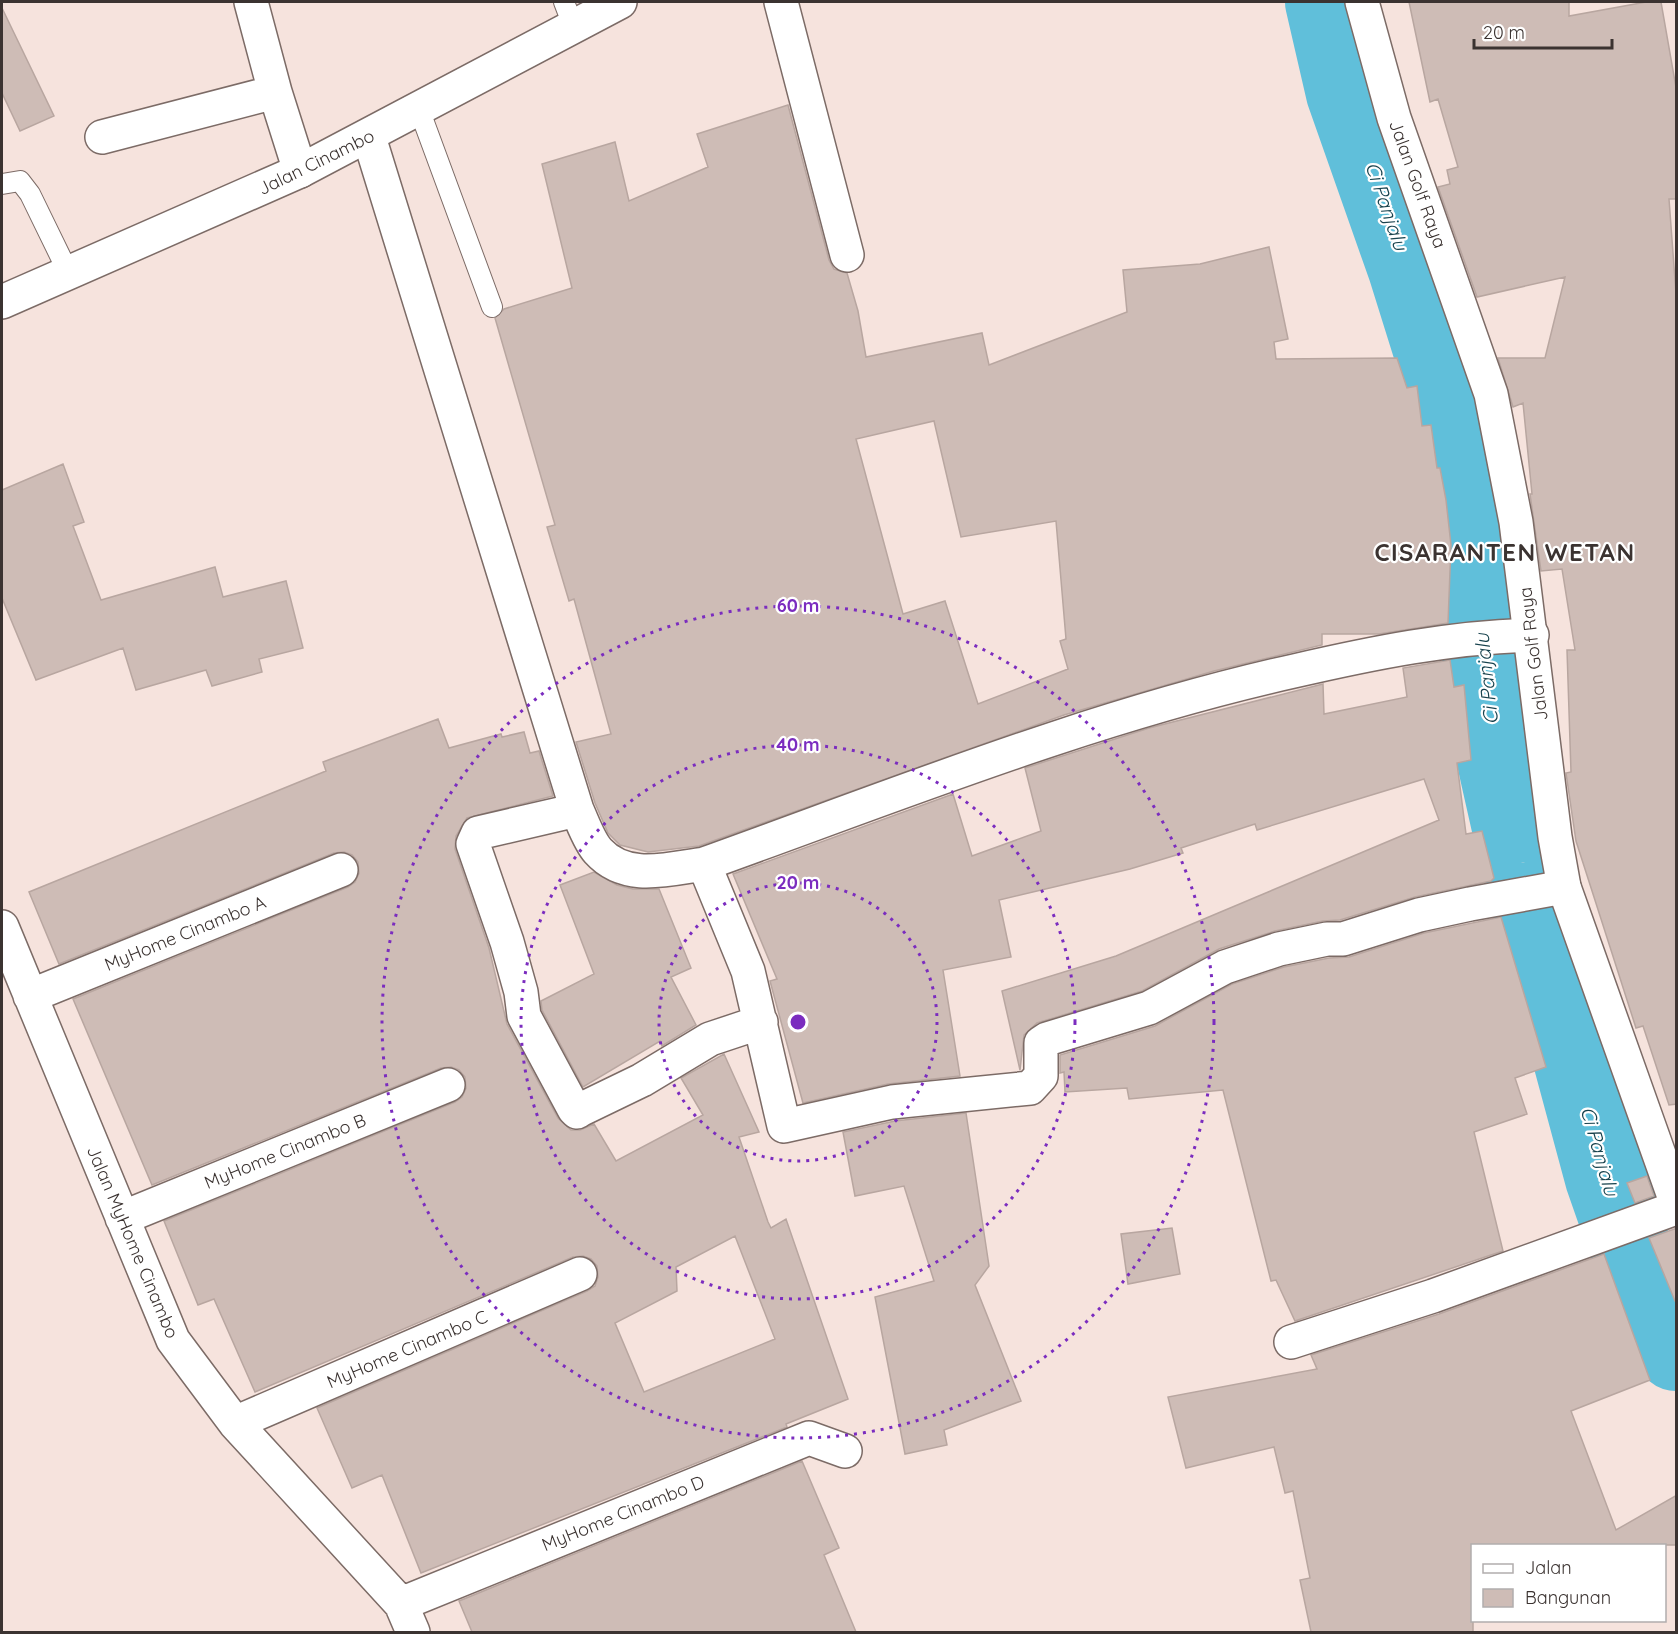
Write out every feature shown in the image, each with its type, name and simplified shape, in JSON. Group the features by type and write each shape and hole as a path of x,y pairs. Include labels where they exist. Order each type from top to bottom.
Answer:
{"street":[{"path":"251,2 275,92 300,171"},
{"name":"Jalan Cinambo","path":"2,302 300,171 419,109 569,15 620,2"},
{"path":"781,2 847,255"},
{"name":"Jalan Golf Raya","path":"1362,2 1394,118 1491,394 1516,522 1523,635 1555,837 1555,889 1670,1200"},
{"path":"102,137 275,92"},
{"path":"369,137 577,810 598,850 615,865 646,872 704,864 1071,732 1151,706 1384,650 1523,635"},
{"path":"577,810 478,833 473,844 507,942 521,992 524,1016 574,1109 577,1112 642,1080 710,1039 761,1022"},
{"path":"704,864 748,971 784,1126 892,1102 1030,1088 1041,1076 1041,1043 1047,1039 1149,1008 1225,967 1279,949 1327,939 1343,939 1419,915 1555,889"},
{"name":"MyHome Cinambo A","path":"30,996 341,870"},
{"name":"Jalan MyHome Cinambo","path":"2,927 173,1340 235,1423 407,1618"},
{"name":"MyHome Cinambo B","path":"122,1218 448,1085"},
{"path":"1291,1342 1433,1296 1581,1243 1670,1200"},
{"name":"MyHome Cinambo C","path":"235,1423 580,1274"},
{"name":"MyHome Cinambo D","path":"407,1618 809,1438 845,1451"}],"lane":[{"path":"419,109 492,307"},
{"path":"2,184 20,181 30,194 68,273"}],"building":[{"path":"1409,2 1569,2 1569,16 1646,2 1661,2 1677,93 1677,199 1669,199 1677,307 1677,1104 1669,1105 1643,1026 1636,1028 1576,841 1566,773 1571,772 1567,650 1575,650 1562,569 1541,571 1530,494 1532,494 1523,403 1513,407 1498,358 1545,358 1565,277 1477,297 1438,187 1450,184 1447,170 1458,167 1438,99 1430,102"},
{"path":"2,8 54,116 20,131 2,93"},
{"path":"788,105 829,260 834,269 847,273 858,311 866,357 982,333 989,365 1127,312 1123,270 1200,264 1269,247 1288,339 1274,342 1276,359 1397,358 1407,388 1417,386 1422,426 1431,425 1437,468 1440,468 1446,500 1451,545 1448,623 1379,634 1322,634 1322,645 1214,671 1064,715 699,846 648,852 620,845 608,833 595,803 576,742 611,734 574,599 569,601 547,527 555,525 495,318 504,309 572,288 542,164 615,142 629,201 708,167 697,134","holes":["934,421 961,537 1056,521 1066,639 1060,641 1068,669 978,704 945,601 903,614 856,439"]},
{"path":"63,464 84,522 73,526 101,600 215,567 223,597 286,581 303,648 259,659 262,672 212,686 206,670 136,690 123,648 36,680 2,598 2,490"},
{"path":"1450,660 1454,687 1464,685 1471,760 1457,763 1466,834 1482,831 1494,878 1491,881 1415,897 1340,920 1323,921 1275,931 1219,949 1142,991 1037,1023 1024,1035 1020,1070 1002,991 1116,956 1439,820 1424,779 1257,830 1255,824 1181,848 1183,853 1130,869 999,900 1011,957 943,970 960,1076 888,1084 803,1103 770,981 777,979 733,874 953,794 972,856 1041,831 1025,768 1149,728 1323,684 1324,714 1407,697 1403,668"},
{"path":"438,719 449,748 501,734 502,737 524,732 530,753 539,751 553,796 467,818 456,836 455,849 489,948 507,1024 558,1118 571,1130 580,1130 594,1124 616,1161 703,1115 681,1078 724,1054 759,1132 739,1137 768,1222 771,1228 786,1219 848,1399 786,1424 787,1427 421,1573 382,1475 352,1488 317,1408 587,1291 595,1286 598,1277 597,1266 591,1259 583,1256 573,1257 255,1392 214,1299 198,1305 164,1221 455,1102 462,1097 466,1088 465,1077 459,1070 451,1067 441,1068 152,1185 73,999 348,887 355,882 359,873 358,862 352,855 344,852 334,853 59,964 29,892 326,771 323,762","holes":["735,1236 775,1339 644,1392 615,1323 677,1291 676,1267"]},
{"path":"594,872 617,885 633,889 659,889 691,968 671,977 696,1025 662,1046 660,1041 583,1087 542,1010 541,1001 594,974 560,885"},
{"path":"1501,917 1546,1067 1515,1078 1527,1114 1474,1132 1503,1251 1295,1321 1276,1280 1271,1281 1223,1090 1129,1099 1127,1088 1065,1092 1064,1072 1060,1073 1060,1055 1155,1026 1232,984 1284,967 1329,958 1349,957 1424,933"},
{"path":"966,1113 989,1266 975,1285 1021,1401 944,1430 947,1445 905,1454 875,1297 934,1281 904,1186 855,1196 843,1132 895,1121"},
{"path":"1647,1176 1654,1196 1635,1203 1627,1183"},
{"path":"1172,1228 1180,1274 1128,1284 1121,1234"},
{"path":"1677,1228 1677,1301 1675,1301 1649,1238"},
{"path":"1604,1254 1650,1380 1571,1411 1616,1530 1677,1495 1677,1545 1471,1544 1473,1632 1311,1632 1300,1580 1310,1578 1293,1491 1285,1493 1274,1447 1186,1468 1168,1397 1317,1369 1311,1355 1439,1314"},
{"path":"802,1461 839,1548 824,1555 856,1632 472,1632 459,1601"}],"waterway":[{"name":"Ci Panjalu","path":"1326,2 1347,93 1409,269 1449,397 1471,488 1487,712 1521,863 1606,1178 1643,1284 1676,1350"}],"district":[{"name":"CISARANTEN WETAN","path":"1505,552"}]}
